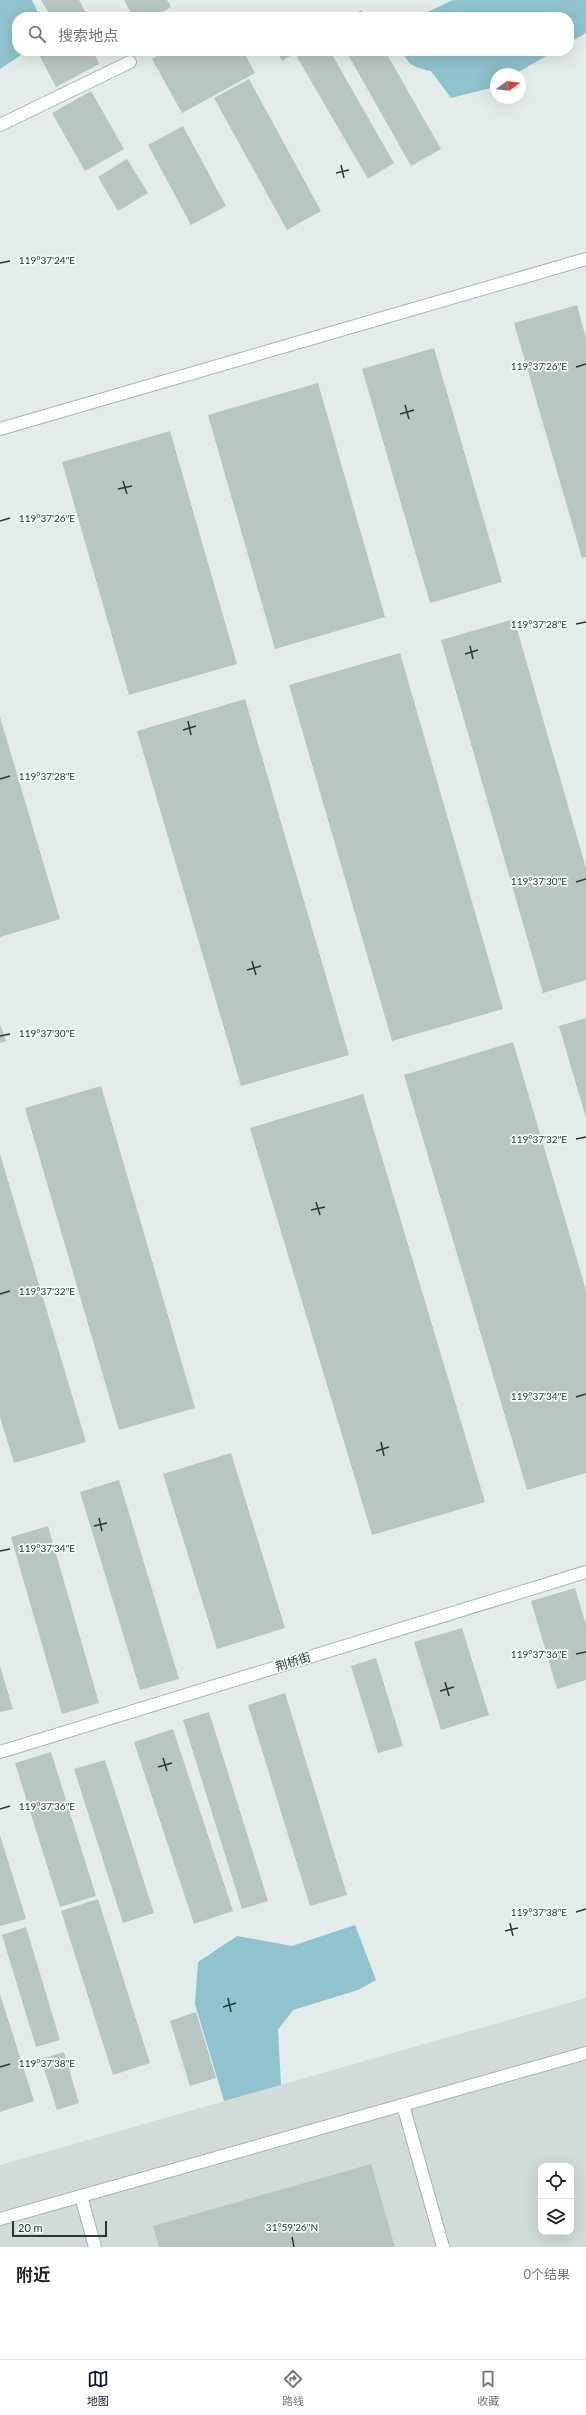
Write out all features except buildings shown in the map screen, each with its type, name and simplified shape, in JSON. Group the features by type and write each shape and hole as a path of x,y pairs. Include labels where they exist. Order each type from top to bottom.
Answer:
{"street":[{"path":"0,125 130,62"},
{"path":"0,429 586,259"},
{"name":"荆桥街","path":"0,1752 586,1572"},
{"path":"0,2219 586,2053"},
{"path":"403,2105 443,2247"},
{"path":"81,2196 95,2247"}],"shaded area":[{"path":"586,1998 586,2247 0,2247 0,2165"}],"water":[{"path":"0,0 32,0 38,12 12,12 12,56 20,56 0,69"},
{"path":"453,0 586,0 586,33 574,40 574,12 428,12"},
{"path":"405,56 546,56 525,68 490,68 490,88 451,98 431,71 413,66"},
{"path":"355,1925 376,1980 358,1990 293,2010 278,2030 281,2085 224,2101 195,2004 198,1962 237,1936 292,1946"}]}
